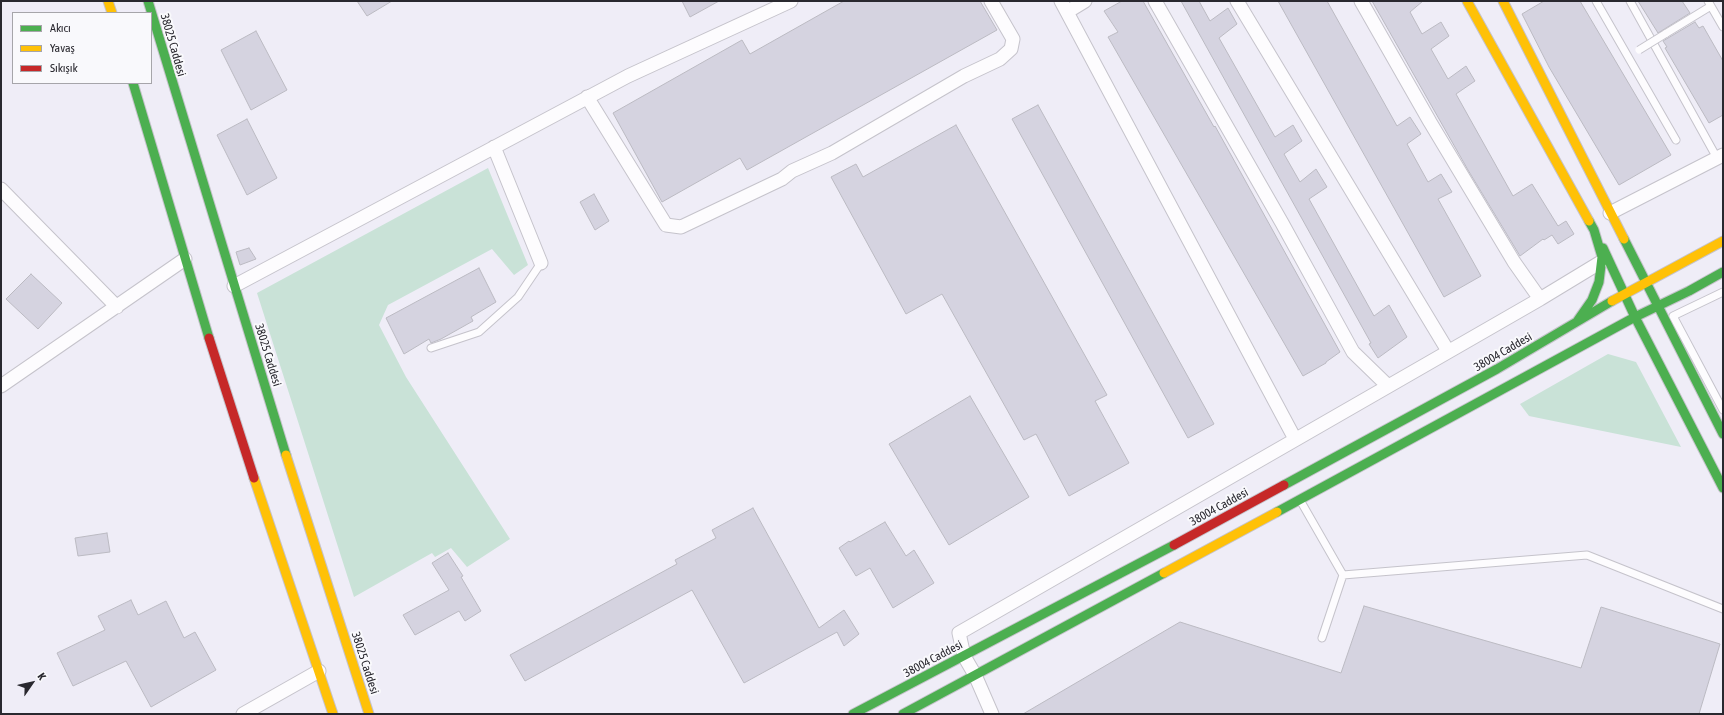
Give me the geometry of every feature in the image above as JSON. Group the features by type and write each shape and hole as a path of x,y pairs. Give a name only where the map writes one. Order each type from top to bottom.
{"street":[{"path":"108,1 112,12"},
{"name":"38025 Caddesi","path":"148,1 151,12"},
{"path":"234,286 628,76 791,1"},
{"path":"588,98 666,225 681,227 782,179 792,171 832,153 964,76 1000,59 1011,49 1012,39 991,1"},
{"path":"1085,1 1064,7 1295,439"},
{"path":"1155,1 1282,223 1353,352 1388,386"},
{"path":"1236,1 1448,351"},
{"path":"1361,1 1442,142 1514,262 1540,299"},
{"path":"1467,1 1594,230 1635,316 1723,488"},
{"path":"1503,1 1723,434"},
{"name":"38025 Caddesi","path":"152,14 277,426 369,714"},
{"path":"133,84 224,387 333,714"},
{"path":"494,147 541,263"},
{"path":"1610,212 1720,156"},
{"path":"1,189 117,307"},
{"path":"1575,324 1592,300 1599,282 1602,257 1594,230"},
{"name":"38004 Caddesi","path":"903,714 975,675 1296,490 1490,373 1625,294 1723,241"},
{"path":"1,386 185,259"},
{"path":"992,714 975,675 964,656 959,633 1540,299 1601,262"},
{"name":"38004 Caddesi","path":"853,714 1160,553 1296,490 1723,272"},
{"path":"243,714 319,671"}],"lane":[{"path":"1596,1 1676,140"},
{"path":"1630,1 1720,156"},
{"path":"1628,56 1665,34 1710,3 1723,27"},
{"path":"431,348 478,332 518,297 541,263"},
{"path":"1723,292 1673,316 1723,410"},
{"path":"1296,490 1343,575 1322,638"},
{"path":"1343,575 1587,555 1723,609"}],"green space":[{"path":"488,168 528,265 514,275 492,249 388,305 379,325 406,377 510,539 467,567 451,548 435,557 432,553 354,597 257,293"},
{"path":"1608,354 1636,362 1681,447 1529,416 1520,404"}],"building":[{"path":"357,1 392,1 367,16"},
{"path":"682,1 719,1 690,17"},
{"path":"844,1 980,1 997,30 747,170 740,158 662,202 613,113 742,40 750,54"},
{"path":"1122,1 1143,1 1214,127 1215,126 1340,352 1326,363 1303,376 1108,37 1118,32 1104,11"},
{"path":"1181,1 1199,1 1210,21 1228,8 1237,24 1219,38 1275,137 1293,125 1302,141 1284,154 1300,182 1316,169 1327,187 1309,199 1374,316 1389,305 1407,337 1378,358 1369,344 1371,343"},
{"path":"1278,1 1327,1 1397,126 1410,117 1421,134 1407,144 1428,182 1441,174 1452,192 1438,199 1481,276 1444,297"},
{"path":"1372,1 1423,1 1410,12 1422,34 1441,22 1449,36 1431,49 1448,79 1466,66 1475,81 1456,94 1513,196 1532,184 1558,226 1566,221 1574,234 1558,244 1552,235 1544,240 1543,239 1520,256 1468,170"},
{"path":"1544,1 1580,1 1671,155 1619,185 1549,67 1522,14"},
{"path":"1638,1 1682,1 1690,13 1658,33"},
{"path":"1695,22 1699,28 1703,26 1723,61 1723,115 1709,123 1665,48 1667,47 1663,41"},
{"path":"256,31 287,90 251,110 221,50"},
{"path":"1038,105 1214,424 1188,438 1012,119"},
{"path":"247,119 277,178 247,195 217,135"},
{"path":"956,125 1107,395 1095,401 1129,463 1069,496 1036,434 1024,440 942,294 906,314 831,177 856,164 863,177"},
{"path":"594,194 609,221 595,230 580,202"},
{"path":"249,248 256,259 240,265 236,252"},
{"path":"479,268 496,302 471,317 473,321 441,339 431,343 429,339 404,354 386,318"},
{"path":"31,274 62,303 38,329 6,299"},
{"path":"970,396 1029,497 949,545 889,444"},
{"path":"753,508 819,628 844,610 859,634 844,646 837,632 744,683 692,590 525,681 510,655 677,564 675,560 716,538 712,530"},
{"path":"885,522 906,556 914,550 934,583 893,608 870,568 856,576 839,548"},
{"path":"107,533 110,552 78,556 75,538"},
{"path":"448,553 463,576 461,577 481,611 465,621 459,611 415,635 403,615 449,590 432,563"},
{"path":"131,600 138,615 166,601 184,638 195,632 216,670 151,707 126,661 73,686 57,653 105,630 98,616"},
{"path":"1364,606 1581,668 1601,607 1720,644 1699,714 1023,714 1180,622 1341,673"}],"traffic: fast":[{"path":"148,1 151,12"},
{"path":"152,14 286,455"},
{"path":"133,84 209,338"},
{"path":"1578,320 1592,300 1599,282 1602,257 1594,230 1589,221"},
{"path":"1624,239 1723,434"},
{"path":"1603,248 1635,317 1723,488"},
{"path":"1277,512 1635,317 1689,291 1723,272"},
{"path":"1284,485 1497,369 1612,301"},
{"path":"853,714 1174,545"},
{"path":"903,714 1164,573"}],"traffic: slow":[{"path":"108,1 112,12"},
{"path":"1467,1 1589,221"},
{"path":"1503,1 1624,239"},
{"path":"1612,301 1723,241"},
{"path":"286,455 369,714"},
{"path":"254,478 333,714"},
{"path":"1164,573 1277,512"}],"traffic: jam":[{"path":"209,338 254,478"},
{"path":"1174,545 1284,485"}]}
